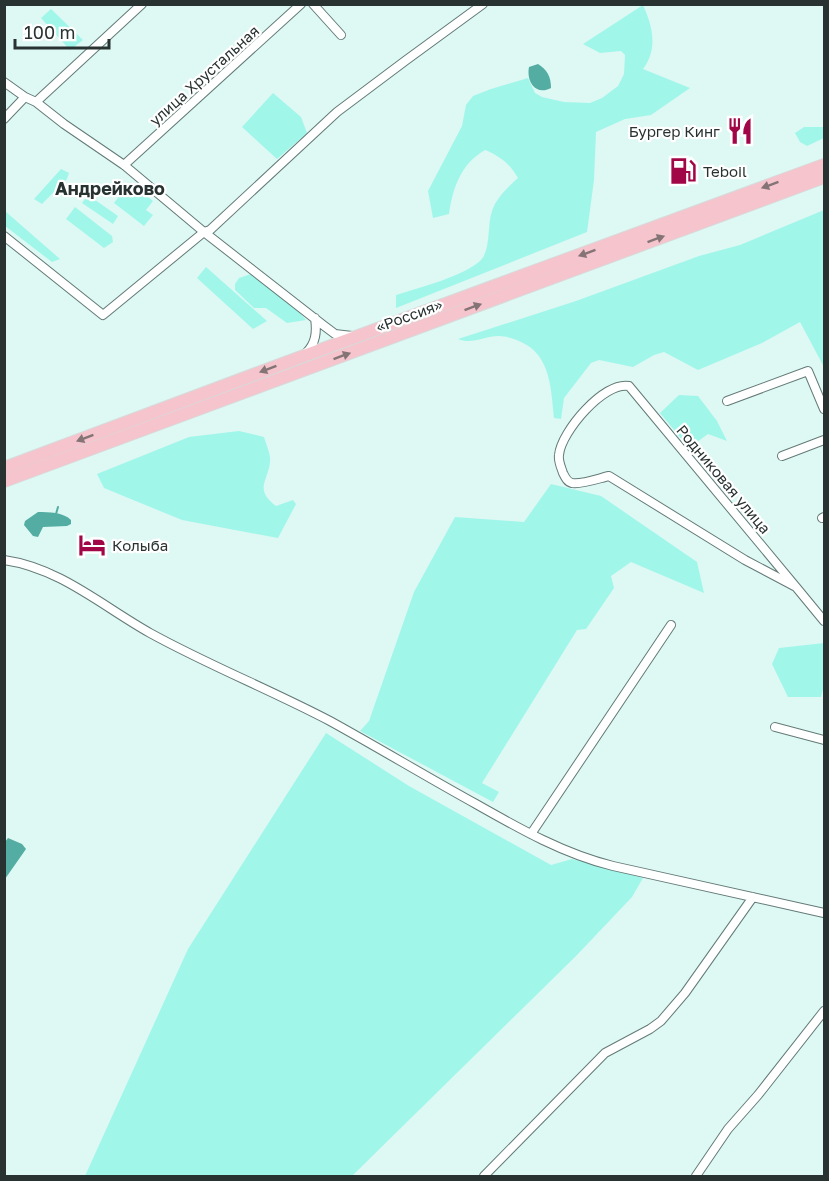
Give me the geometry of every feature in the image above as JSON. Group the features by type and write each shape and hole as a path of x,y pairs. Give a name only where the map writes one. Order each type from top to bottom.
{"highway":[{"name":"«Россия»","path":"4,468 825,165"},
{"name":"«Россия»","path":"4,481 825,177"}],"street":[{"path":"36,102 142,4"},
{"name":"улица Хрустальная","path":"124,165 301,4"},
{"path":"313,4 341,35"},
{"path":"4,236 103,315 204,232 210,230 337,112 483,4"},
{"path":"4,82 124,165 204,232 335,334 362,335"},
{"path":"4,119 25,98"},
{"path":"300,357 309,351 314,342 315,318"},
{"path":"727,401 808,371 825,409"},
{"name":"Родниковая улица","path":"796,587 745,560 609,476 573,483 568,481 558,456 564,440 595,401 613,388 624,385 631,389 825,621"},
{"path":"782,456 825,440"},
{"path":"4,560 22,563 57,576 149,632 329,721 519,829 553,845 590,860 753,897 824,909"},
{"path":"531,834 671,625"},
{"path":"775,728 825,740"},
{"path":"484,1176 605,1053 661,1021 685,993 753,897"},
{"path":"696,1176 728,1129 825,1011"}],"shaded area":[{"path":"643,5 651,30 652,46 651,54 643,69 690,88 651,115 625,119 596,132 594,180 587,232 396,308 396,295 453,276 481,260 488,243 494,206 518,178 504,161 485,150 464,169 453,195 449,214 433,218 428,191 462,126 466,105 473,96 528,78 535,93 542,97 564,102 590,103 602,98 618,86 624,74 625,55 621,51 600,53 583,44"},
{"path":"51,9 83,40 70,50 41,18"},
{"path":"538,64 548,74 551,88 541,90 533,86 529,78 529,67"},
{"path":"273,93 301,117 307,133 277,159 242,127"},
{"path":"804,127 824,127 824,138 807,146 800,142 795,133"},
{"path":"61,169 69,173 67,179 42,204 34,199"},
{"path":"130,182 153,201 146,210 153,215 144,226 114,203"},
{"path":"88,195 118,216 113,224 82,203"},
{"path":"75,207 112,236 113,242 104,248 66,219"},
{"path":"824,210 824,367 800,322 762,343 698,370 664,352 633,367 599,360 591,363 564,398 561,419 554,418 548,374 544,364 531,348 502,336 473,341 458,339 576,301 699,256 740,245"},
{"path":"4,211 60,259 52,262 5,226"},
{"path":"206,267 267,321 253,329 197,278"},
{"path":"251,274 306,320 287,323 266,308 254,308 235,290 235,284 239,278"},
{"path":"679,395 698,396 717,421 727,441 708,434 689,448 660,413"},
{"path":"239,431 264,437 270,459 264,484 265,494 269,500 276,506 293,500 296,504 278,538 182,520 104,488 97,474 189,437"},
{"path":"551,484 601,496 697,562 704,593 631,562 611,576 614,588 586,629 577,630 482,783 499,792 493,802 360,731 369,721 414,592 455,517 524,522"},
{"path":"38,512 64,515 71,520 71,524 43,527 38,537 33,536 24,525 25,521"},
{"path":"824,643 824,685 821,697 788,697 772,664 779,648"},
{"path":"326,733 409,786 551,865 572,859 643,878 632,897 576,956 352,1176 85,1176 188,949"},
{"path":"8,838 22,844 26,849 5,879 5,842"}],"waterway":[{"path":"56,514 58,507"}],"place":[{"name":"Бургер Кинг","path":"740,131"},
{"name":"Teboil","path":"683,171"},
{"name":"Колыба","path":"92,545"}],"district":[{"name":"Андрейково","path":"110,188"}]}
